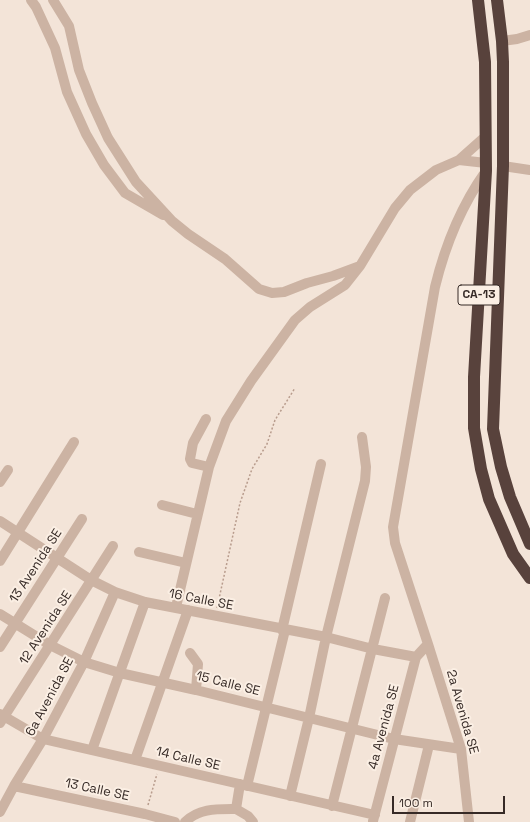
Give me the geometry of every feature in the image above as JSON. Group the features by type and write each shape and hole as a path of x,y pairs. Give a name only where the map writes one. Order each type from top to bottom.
{"highway":[{"name":"CA-13","path":"478,0 485,62 486,167 474,378 474,428 481,469 489,499 513,554 530,578"},
{"name":"CA-13","path":"497,0 502,41 503,166 494,429 501,467 510,497 530,544"}],"street":[{"path":"31,0 36,7 55,48 67,92 86,134 104,165 125,193 172,221"},
{"path":"53,0 69,26 79,70 108,138 136,182 172,221 188,234 225,259 259,289 272,294 284,292 360,266"},
{"path":"502,41 530,35"},
{"path":"176,608 209,467 226,421 251,381 295,320 310,307 345,285 360,266 395,208 410,190 436,170 459,160 486,136"},
{"path":"459,160 486,167"},
{"path":"503,166 530,170"},
{"name":"2a Avenida SE","path":"469,817 461,750 395,542 393,527 440,268 450,238 486,167"},
{"path":"206,419 193,443 190,459 192,463 209,467"},
{"path":"290,796 309,718 326,637 365,481 366,468 362,437"},
{"path":"0,561 74,442"},
{"path":"236,809 266,707 321,464"},
{"path":"0,482 8,470"},
{"path":"162,504 197,514"},
{"name":"13 Avenida SE","path":"0,647 82,519"},
{"name":"16 Calle SE","path":"0,521 92,580 115,592 145,602 283,630 326,637 373,649 416,657"},
{"name":"12 Avenida SE","path":"1,718 50,645 113,546"},
{"path":"140,552 186,563"},
{"name":"6a Avenida SE","path":"0,812 43,739 84,662 115,592"},
{"path":"332,806 385,598"},
{"path":"92,750 145,602"},
{"path":"134,760 188,610"},
{"name":"15 Calle SE","path":"0,614 50,645 84,662 120,673 196,690 394,739 461,750"},
{"name":"4a Avenida SE","path":"374,819 416,657 428,644"},
{"path":"190,653 198,664 196,690"},
{"name":"14 Calle SE","path":"1,718 43,739 332,806 374,819"},
{"path":"410,822 429,745"},
{"name":"13 Calle SE","path":"14,786 145,814 175,822"},
{"path":"185,822 198,812 211,809 236,809 248,816 253,822"}],"path":[{"path":"216,616 240,503 252,469 267,444 275,420 295,388"},
{"path":"145,814 160,766"}]}
